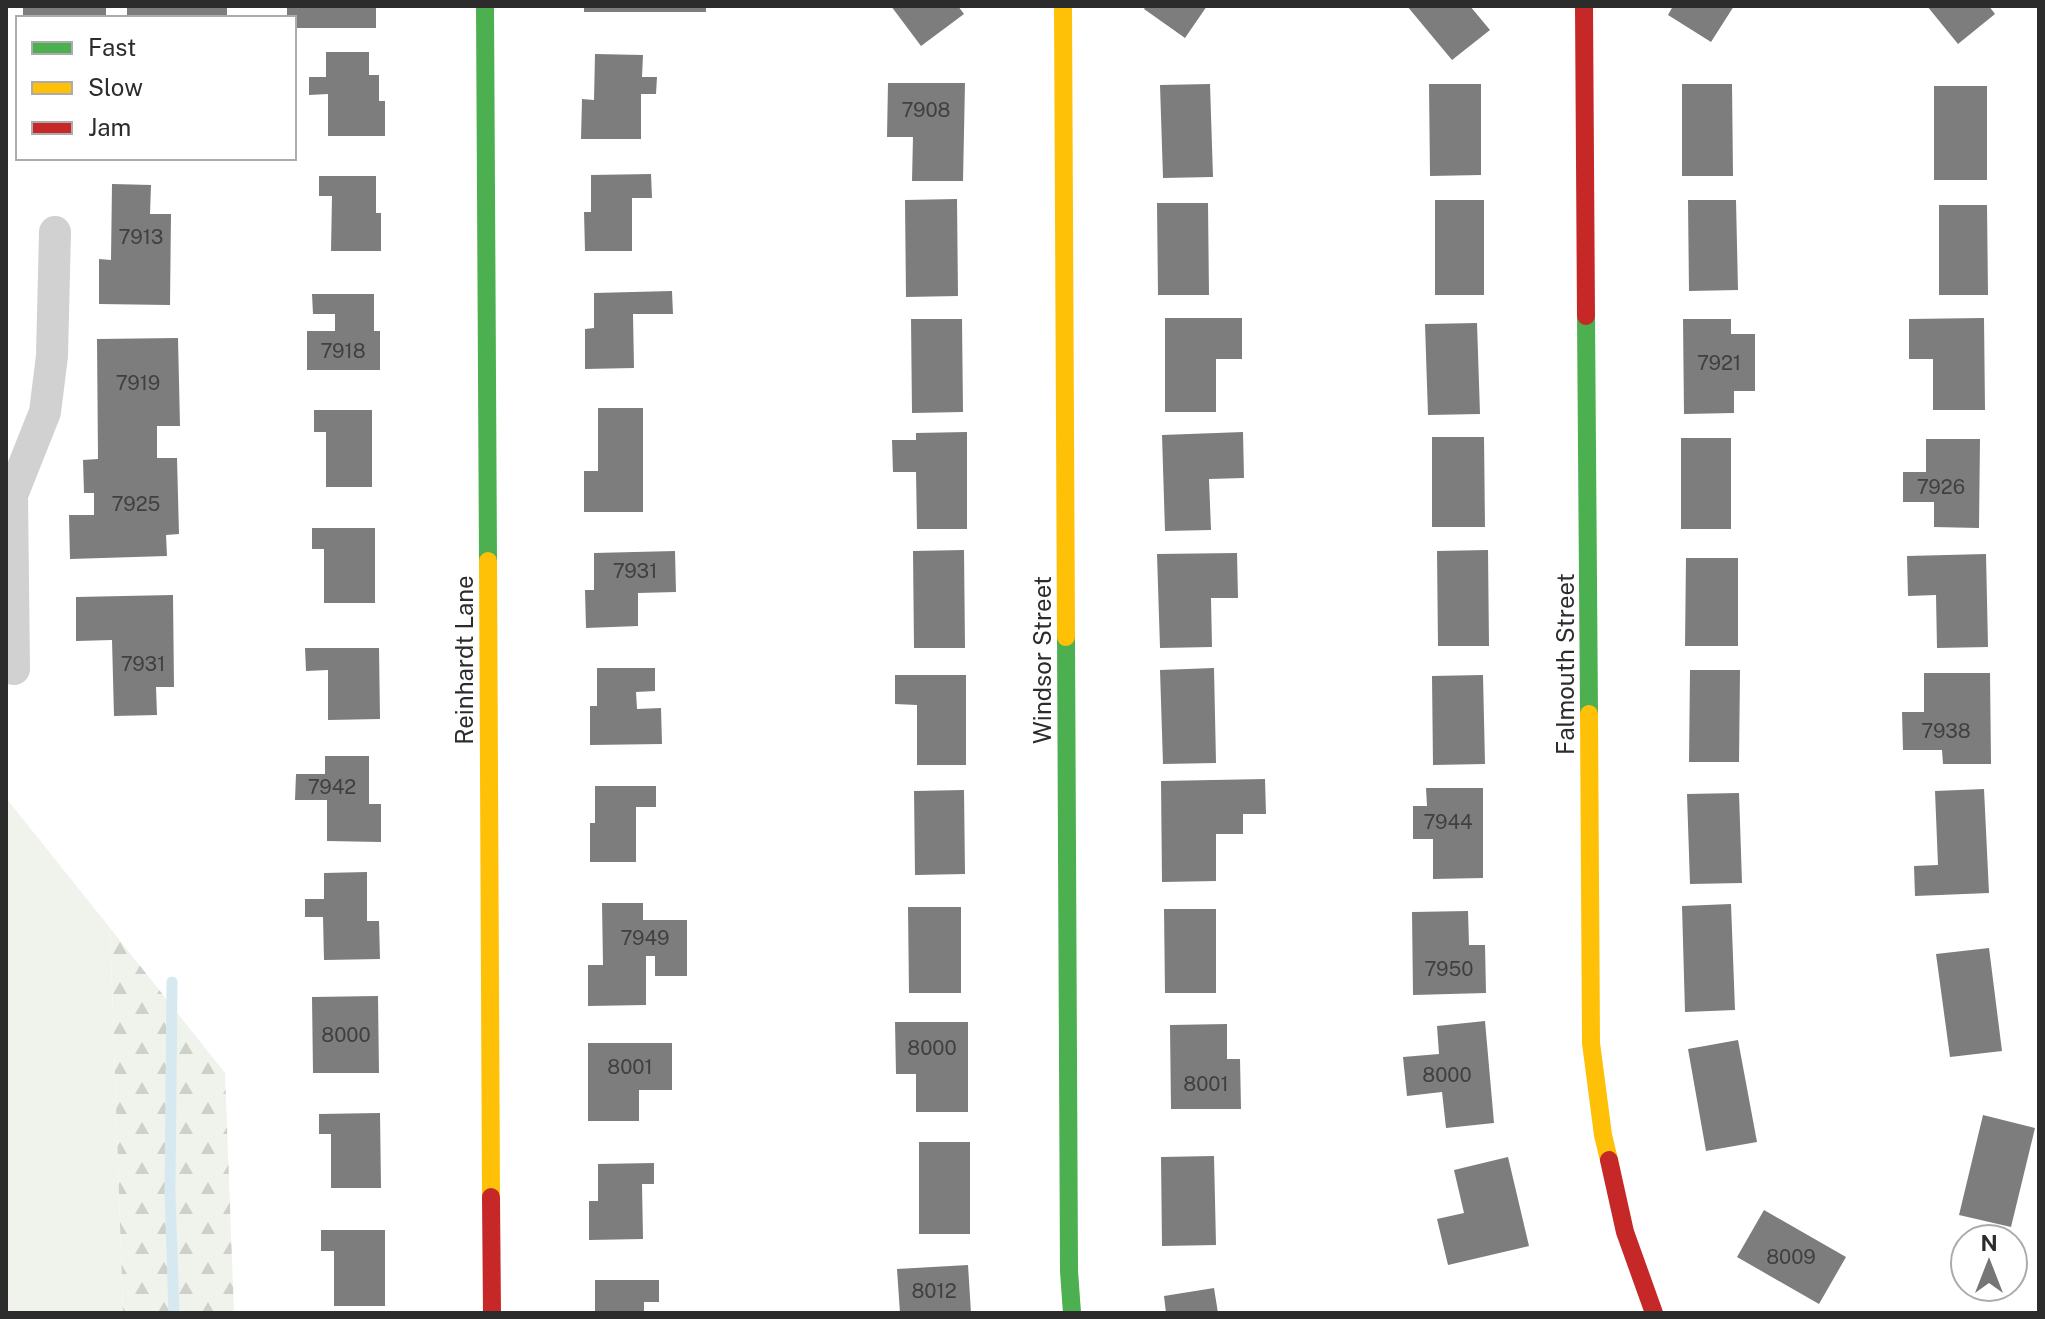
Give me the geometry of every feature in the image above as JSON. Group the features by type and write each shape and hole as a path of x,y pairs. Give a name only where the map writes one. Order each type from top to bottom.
{"street":[{"name":"Reinhardt Lane","path":"485,6 492,1313"},
{"name":"Windsor Street","path":"1063,6 1068,1256 1072,1313"},
{"name":"Falmouth Street","path":"1584,6 1591,1043 1612,1177 1625,1232 1654,1313"},
{"path":"14,669 9,586 9,495 45,412 52,356 55,232"}],"green space":[{"path":"6,798 110,928 123,1313 6,1313"},
{"path":"110,928 225,1073 234,1313 123,1313"}],"building":[{"path":"23,6 106,6 106,16 23,16"},
{"path":"127,6 227,6 227,16 127,16"},
{"path":"287,6 376,6 376,28 296,28 296,16 287,16"},
{"path":"584,6 706,6 706,12 584,12"},
{"path":"891,6 958,6 964,14 921,46"},
{"path":"1146,6 1207,6 1185,38 1144,9"},
{"path":"1407,6 1470,6 1490,30 1452,60"},
{"path":"1673,6 1734,6 1711,42 1668,15"},
{"path":"1927,6 1989,6 1995,14 1958,44"},
{"path":"326,52 369,52 369,75 379,75 379,101 385,101 385,136 328,136 328,94 309,95 309,77 326,77"},
{"path":"595,54 643,55 642,77 657,77 656,94 641,94 641,139 581,139 582,99 594,100"},
{"path":"888,83 965,83 963,181 912,181 913,137 887,137"},
{"path":"1210,84 1213,177 1163,178 1160,85"},
{"path":"1429,84 1481,84 1481,175 1430,176"},
{"path":"1682,84 1732,84 1733,176 1682,176"},
{"path":"1934,86 1987,86 1987,180 1934,180"},
{"path":"651,174 652,198 632,198 632,251 585,251 584,212 591,212 591,175"},
{"path":"319,176 376,176 376,213 381,213 381,251 331,251 332,196 319,196"},
{"path":"112,184 151,185 150,214 171,214 170,305 99,304 99,259 111,260"},
{"path":"957,199 958,296 906,297 905,200"},
{"path":"1435,200 1484,200 1484,295 1435,295"},
{"path":"1688,200 1736,200 1738,290 1689,291"},
{"path":"1157,203 1208,203 1209,295 1158,295"},
{"path":"1939,205 1987,205 1988,295 1939,295"},
{"path":"672,291 673,314 633,314 634,368 585,369 585,329 594,328 594,293"},
{"path":"312,294 374,294 374,331 380,331 380,370 307,370 307,331 335,331 335,314 313,314"},
{"path":"1165,318 1242,318 1242,359 1216,359 1216,412 1165,412"},
{"path":"1984,318 1985,410 1933,410 1933,359 1909,359 1909,319"},
{"path":"911,319 962,319 963,412 912,413"},
{"path":"1683,319 1731,319 1731,334 1755,334 1755,391 1734,391 1734,413 1684,414"},
{"path":"1477,323 1480,414 1428,415 1425,324"},
{"path":"178,338 180,426 157,426 157,458 177,458 179,534 166,535 167,556 70,559 69,515 94,515 94,493 84,493 83,460 98,459 97,339"},
{"path":"598,408 643,408 643,512 584,512 584,471 598,471"},
{"path":"314,410 372,410 372,487 326,487 326,432 314,432"},
{"path":"967,432 967,529 917,529 916,472 893,472 892,440 916,440 916,433"},
{"path":"1243,432 1244,478 1209,479 1211,530 1165,531 1162,435"},
{"path":"1432,437 1484,437 1485,527 1432,527"},
{"path":"1681,438 1731,438 1731,529 1681,529"},
{"path":"1926,439 1980,439 1979,528 1934,527 1934,502 1903,502 1903,472 1926,472"},
{"path":"312,528 375,528 375,603 324,603 324,549 312,549"},
{"path":"964,550 965,648 914,648 913,551"},
{"path":"1488,550 1489,646 1438,646 1437,551"},
{"path":"675,551 676,592 638,593 638,626 586,628 585,590 594,590 594,553"},
{"path":"1237,553 1238,598 1211,598 1212,647 1160,648 1157,554"},
{"path":"1986,554 1988,647 1937,648 1936,595 1908,596 1907,556"},
{"path":"1686,558 1738,558 1738,646 1685,646"},
{"path":"173,595 174,687 156,687 157,715 114,716 112,640 76,641 76,597"},
{"path":"305,648 379,648 380,719 328,720 328,670 306,671"},
{"path":"597,668 655,668 655,691 636,692 637,709 661,708 662,744 590,745 590,706 597,706"},
{"path":"1214,668 1216,763 1163,764 1160,670"},
{"path":"1690,670 1740,670 1739,762 1689,762"},
{"path":"1924,673 1990,673 1991,764 1943,764 1942,750 1903,750 1902,712 1924,712"},
{"path":"895,675 966,675 966,765 917,765 917,705 895,704"},
{"path":"1483,675 1485,764 1433,765 1432,676"},
{"path":"325,756 369,756 369,804 381,804 381,842 327,841 327,800 295,800 296,774 325,774"},
{"path":"1265,779 1266,814 1243,814 1243,834 1216,834 1216,881 1162,882 1161,781"},
{"path":"595,786 656,786 656,807 636,807 636,862 590,862 590,823 595,823"},
{"path":"1426,788 1483,788 1483,878 1433,879 1433,839 1413,839 1413,806 1427,806"},
{"path":"1984,789 1989,893 1915,896 1914,866 1938,865 1935,791"},
{"path":"964,790 965,874 915,875 914,791"},
{"path":"1739,793 1742,883 1690,884 1687,794"},
{"path":"367,872 367,921 379,921 380,959 324,960 323,917 305,917 305,899 324,899 324,873"},
{"path":"602,903 643,903 643,920 687,920 687,976 655,976 655,956 646,956 646,1005 588,1006 588,965 603,965"},
{"path":"1731,904 1735,1010 1685,1012 1682,906"},
{"path":"908,907 961,907 961,993 909,993"},
{"path":"1164,909 1216,909 1216,993 1165,993"},
{"path":"1468,911 1469,945 1485,945 1486,993 1413,995 1412,912"},
{"path":"1989,948 2002,1051 1950,1057 1936,954"},
{"path":"378,996 379,1073 313,1073 312,997"},
{"path":"1485,1021 1494,1123 1446,1128 1442,1092 1407,1096 1403,1057 1439,1054 1437,1026"},
{"path":"895,1022 968,1022 968,1112 916,1112 916,1074 896,1074"},
{"path":"1227,1024 1227,1059 1240,1059 1241,1109 1171,1109 1170,1025"},
{"path":"1738,1040 1757,1142 1706,1151 1688,1049"},
{"path":"588,1043 672,1043 672,1090 639,1090 639,1121 588,1121"},
{"path":"380,1113 381,1188 331,1188 331,1134 319,1134 319,1114"},
{"path":"1983,1115 2035,1128 2012,1223 1994,1223 1959,1215"},
{"path":"919,1142 970,1142 970,1234 919,1234"},
{"path":"1214,1156 1216,1245 1162,1246 1161,1157"},
{"path":"1508,1157 1529,1246 1448,1265 1437,1219 1464,1213 1454,1170"},
{"path":"654,1163 654,1184 642,1184 643,1239 589,1240 589,1201 598,1201 598,1164"},
{"path":"1764,1210 1846,1257 1819,1304 1737,1257"},
{"path":"321,1230 385,1230 385,1306 334,1306 334,1251 321,1251"},
{"path":"968,1265 971,1313 900,1313 897,1269"},
{"path":"595,1280 659,1280 659,1302 644,1302 644,1313 595,1313"},
{"path":"1214,1288 1218,1313 1166,1313 1164,1296"}],"waterway":[{"path":"172,982 170,1193 174,1313"}],"traffic: fast":[{"path":"485,6 488,561"},
{"path":"1586,316 1589,714"},
{"path":"1066,637 1069,1271 1072,1313"}],"traffic: slow":[{"path":"1063,6 1066,637"},
{"path":"488,561 491,1197"},
{"path":"1589,714 1591,1043 1609,1160"}],"traffic: jam":[{"path":"1584,6 1586,316"},
{"path":"1609,1160 1625,1232 1654,1313"},
{"path":"491,1197 492,1313"}]}
